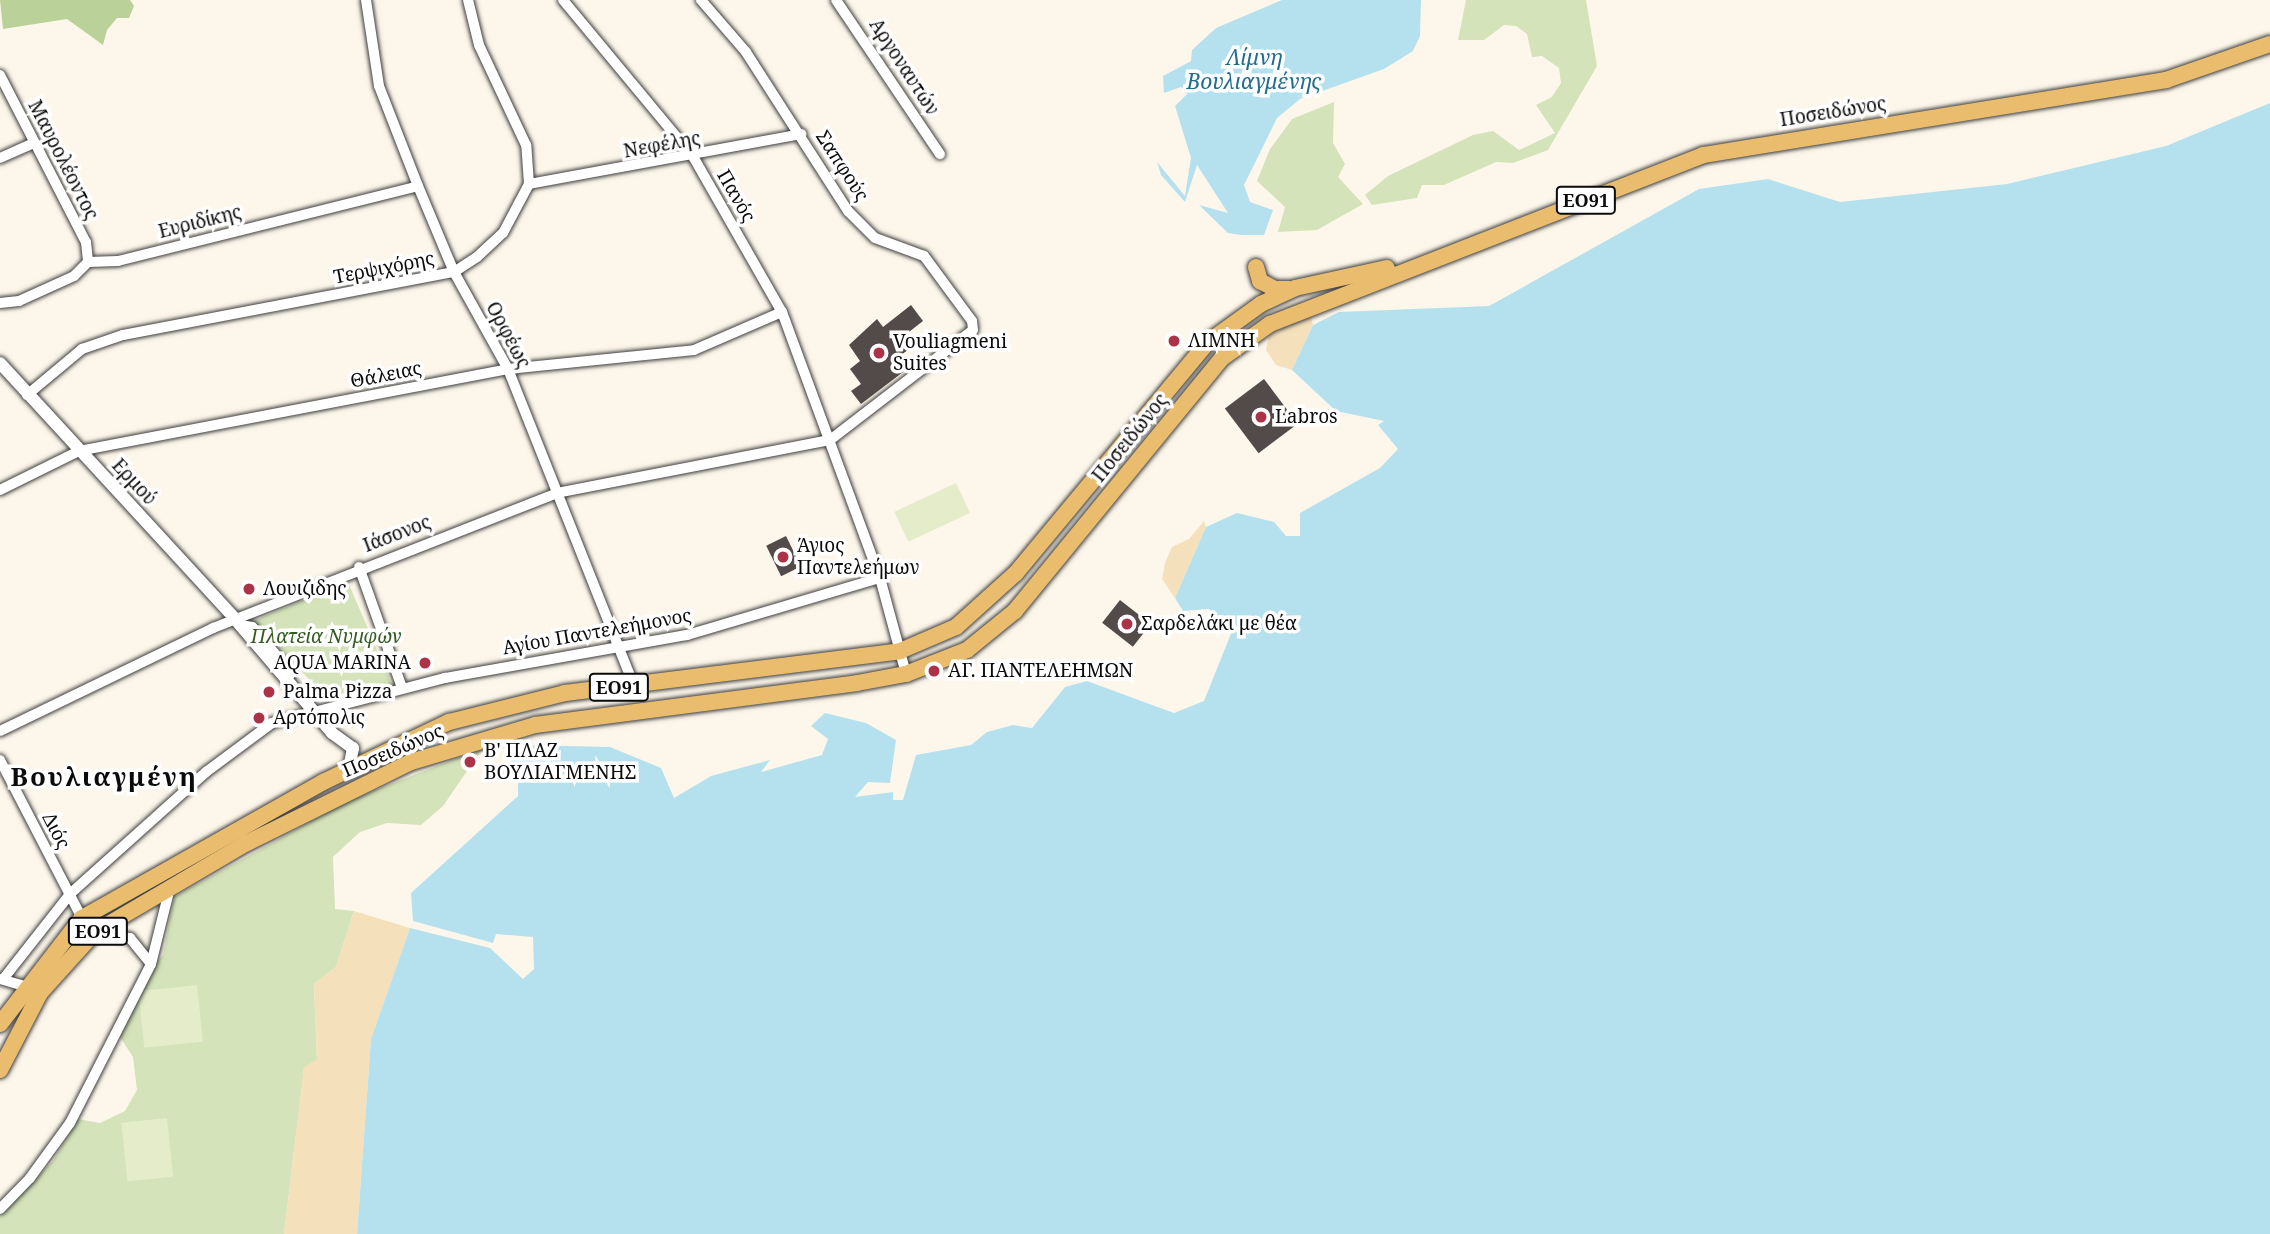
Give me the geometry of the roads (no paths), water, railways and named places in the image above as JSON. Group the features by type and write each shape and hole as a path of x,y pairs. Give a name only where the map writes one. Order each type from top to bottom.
{"main road":[{"name":"Ποσειδώνος","path":"0,1070 40,993 95,932 358,787 411,762 535,725 906,674 967,650 1015,611 1213,368 1250,337 1414,265 1722,150 2166,80 2270,44"},
{"name":"Ποσειδώνος","path":"0,1024 24,986 82,918 349,769 461,719 553,696 900,651 956,627 997,594 1196,355 1241,317 1295,288 1414,265"},
{"path":"1256,267 1260,281 1269,287 1295,288"},
{"path":"1241,317 1250,337"}],"street":[{"name":"Ορφέως","path":"366,0 379,86 418,186 454,272 508,369 634,685"},
{"name":"Τερψιχόρης","path":"27,396 82,349 123,335 454,272 503,233 528,184 526,145 479,45 468,0"},
{"name":"Πανός","path":"563,0 694,158 782,312 830,440"},
{"name":"Σαπφούς","path":"701,0 746,52 848,211 875,238 924,256 975,326 830,440"},
{"name":"Αργοναυτών","path":"836,0 940,155"},
{"name":"Μαυρολέοντος","path":"0,75 86,242 88,262"},
{"name":"Νεφέλης","path":"528,184 694,158 801,134"},
{"path":"0,158 33,143"},
{"name":"Ευριδίκης","path":"88,262 118,261 418,186"},
{"path":"0,303 19,302 74,276 88,262"},
{"name":"Θάλειας","path":"0,490 79,452 508,369 694,351 782,312"},
{"name":"Ερμού","path":"0,363 27,396 238,622 340,738 349,769 358,787"},
{"path":"830,440 880,578 906,674"},
{"name":"Ιάσονος","path":"0,731 359,567 557,493 830,440"},
{"path":"359,567 402,688"},
{"name":"Αγίου Παντελεήμονος","path":"2,979 69,894 240,744 295,714 319,715 402,688 687,635 880,578"},
{"name":"Διός","path":"0,760 82,918"},
{"path":"0,1209 30,1178 70,1123 151,964 169,891"},
{"path":"95,932 130,938 151,964"},
{"path":"2,979 24,986"}],"water":[{"name":"Λίμνη Βουλιαγμένης","path":"1282,0 1421,0 1420,36 1413,51 1384,69 1300,99 1277,118 1244,185 1250,202 1273,210 1264,235 1228,233 1199,205 1228,213 1197,165 1185,202 1161,175 1157,162 1185,196 1191,158 1175,106 1187,94 1181,87 1164,93 1163,76 1191,61 1192,50 1216,28"},
{"path":"2270,103 2270,1234 357,1234 371,1039 410,928 490,948 523,979 534,969 533,937 496,934 493,943 413,921 411,893 518,796 518,781 502,774 522,745 610,747 661,768 674,798 711,776 770,760 761,772 822,755 828,739 811,726 825,713 866,723 896,740 890,783 868,782 855,797 893,792 893,800 903,800 916,755 971,745 987,732 1013,725 1032,728 1065,687 1087,681 1174,713 1204,701 1232,631 1209,609 1183,611 1175,598 1206,527 1237,513 1274,522 1286,536 1300,536 1300,513 1380,468 1398,449 1378,425 1384,421 1336,411 1292,370 1313,325 1339,312 1489,306 1699,189 1768,179 1840,202 2007,184 2166,146"}],"place":[{"name":"ΛΙΜΝΗ","path":"1174,341"},
{"name":"Vouliagmeni Suites","path":"879,353"},
{"name":"Labros","path":"1261,417"},
{"name":"Άγιος Παντελεήμων","path":"783,557"},
{"name":"Λουιζιδης","path":"249,589"},
{"name":"Σαρδελάκι με θέα","path":"1127,624"},
{"name":"AQUA MARINA","path":"425,663"},
{"name":"ΑΓ. ΠΑΝΤΕΛΕΗΜΩΝ","path":"934,671"},
{"name":"Palma Pizza","path":"269,692"},
{"name":"Αρτόπολις","path":"259,718"},
{"name":"Β' ΠΛΑΖ ΒΟΥΛΙΑΓΜΕΝΗΣ","path":"470,762"}],"district":[{"name":"Βουλιαγμένη","path":"104,777"}],"park label":[{"name":"Πλατεία Νυμφών","path":"326,637"}]}
